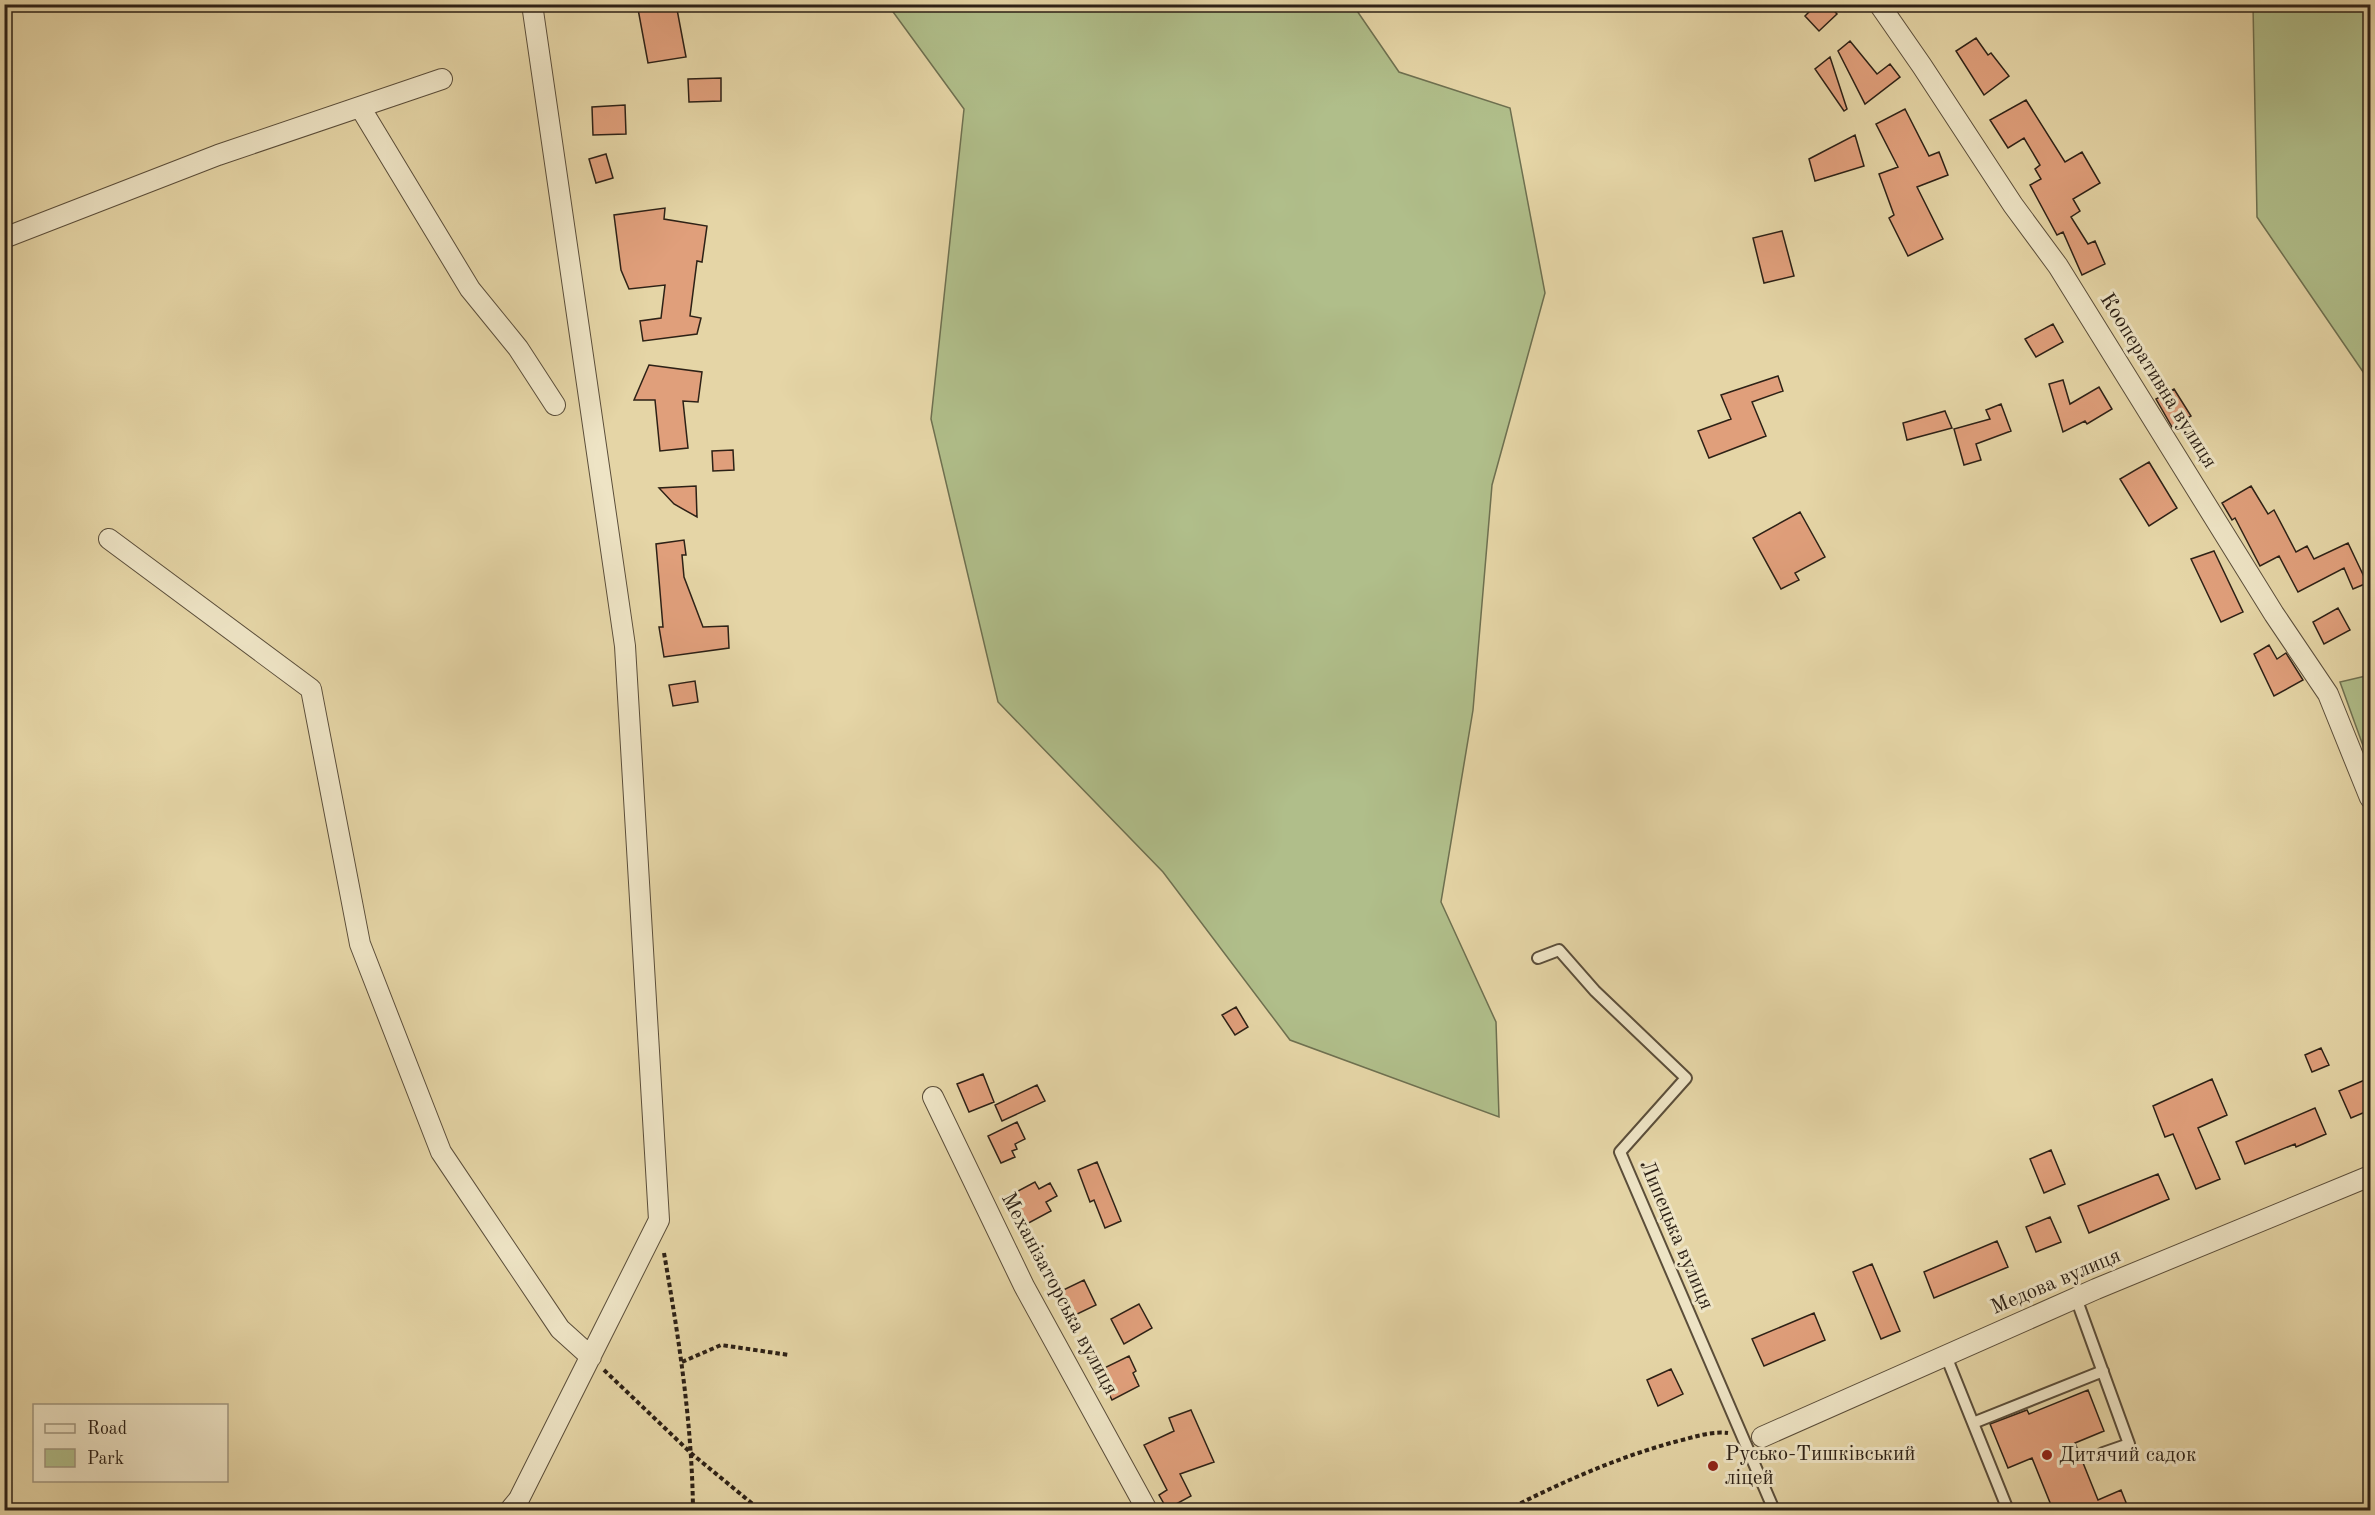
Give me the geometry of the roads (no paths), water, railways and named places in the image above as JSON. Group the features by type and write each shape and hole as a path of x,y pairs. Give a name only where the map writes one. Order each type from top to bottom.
{"street":[{"path":"510,1510 519,1499 659,1220 625,646 532,4"},
{"name":"Кооперативна вулиця","path":"1879,4 2013,206 2058,266 2274,614 2328,694 2370,798"},
{"path":"4,238 218,155 442,80"},
{"path":"360,107 470,289 518,348 555,405"},
{"path":"109,539 311,689 360,944 441,1152 560,1329 591,1357"},
{"name":"Механізаторська вулиця","path":"933,1097 1024,1286 1147,1510"},
{"name":"Медова вулиця","path":"1762,1437 2076,1298 2370,1176"}],"lane":[{"name":"Липецька вулиця","path":"1538,958 1559,950 1595,991 1686,1078 1620,1152 1774,1510"},
{"path":"2076,1298 2129,1444 2103,1453"},
{"path":"1946,1356 2008,1510"},
{"path":"1973,1423 2103,1371"}],"place":[{"name":"Дитячий садок","path":"2047,1455"},
{"name":"Русько-Тишківський ліцей","path":"1713,1466"}]}
